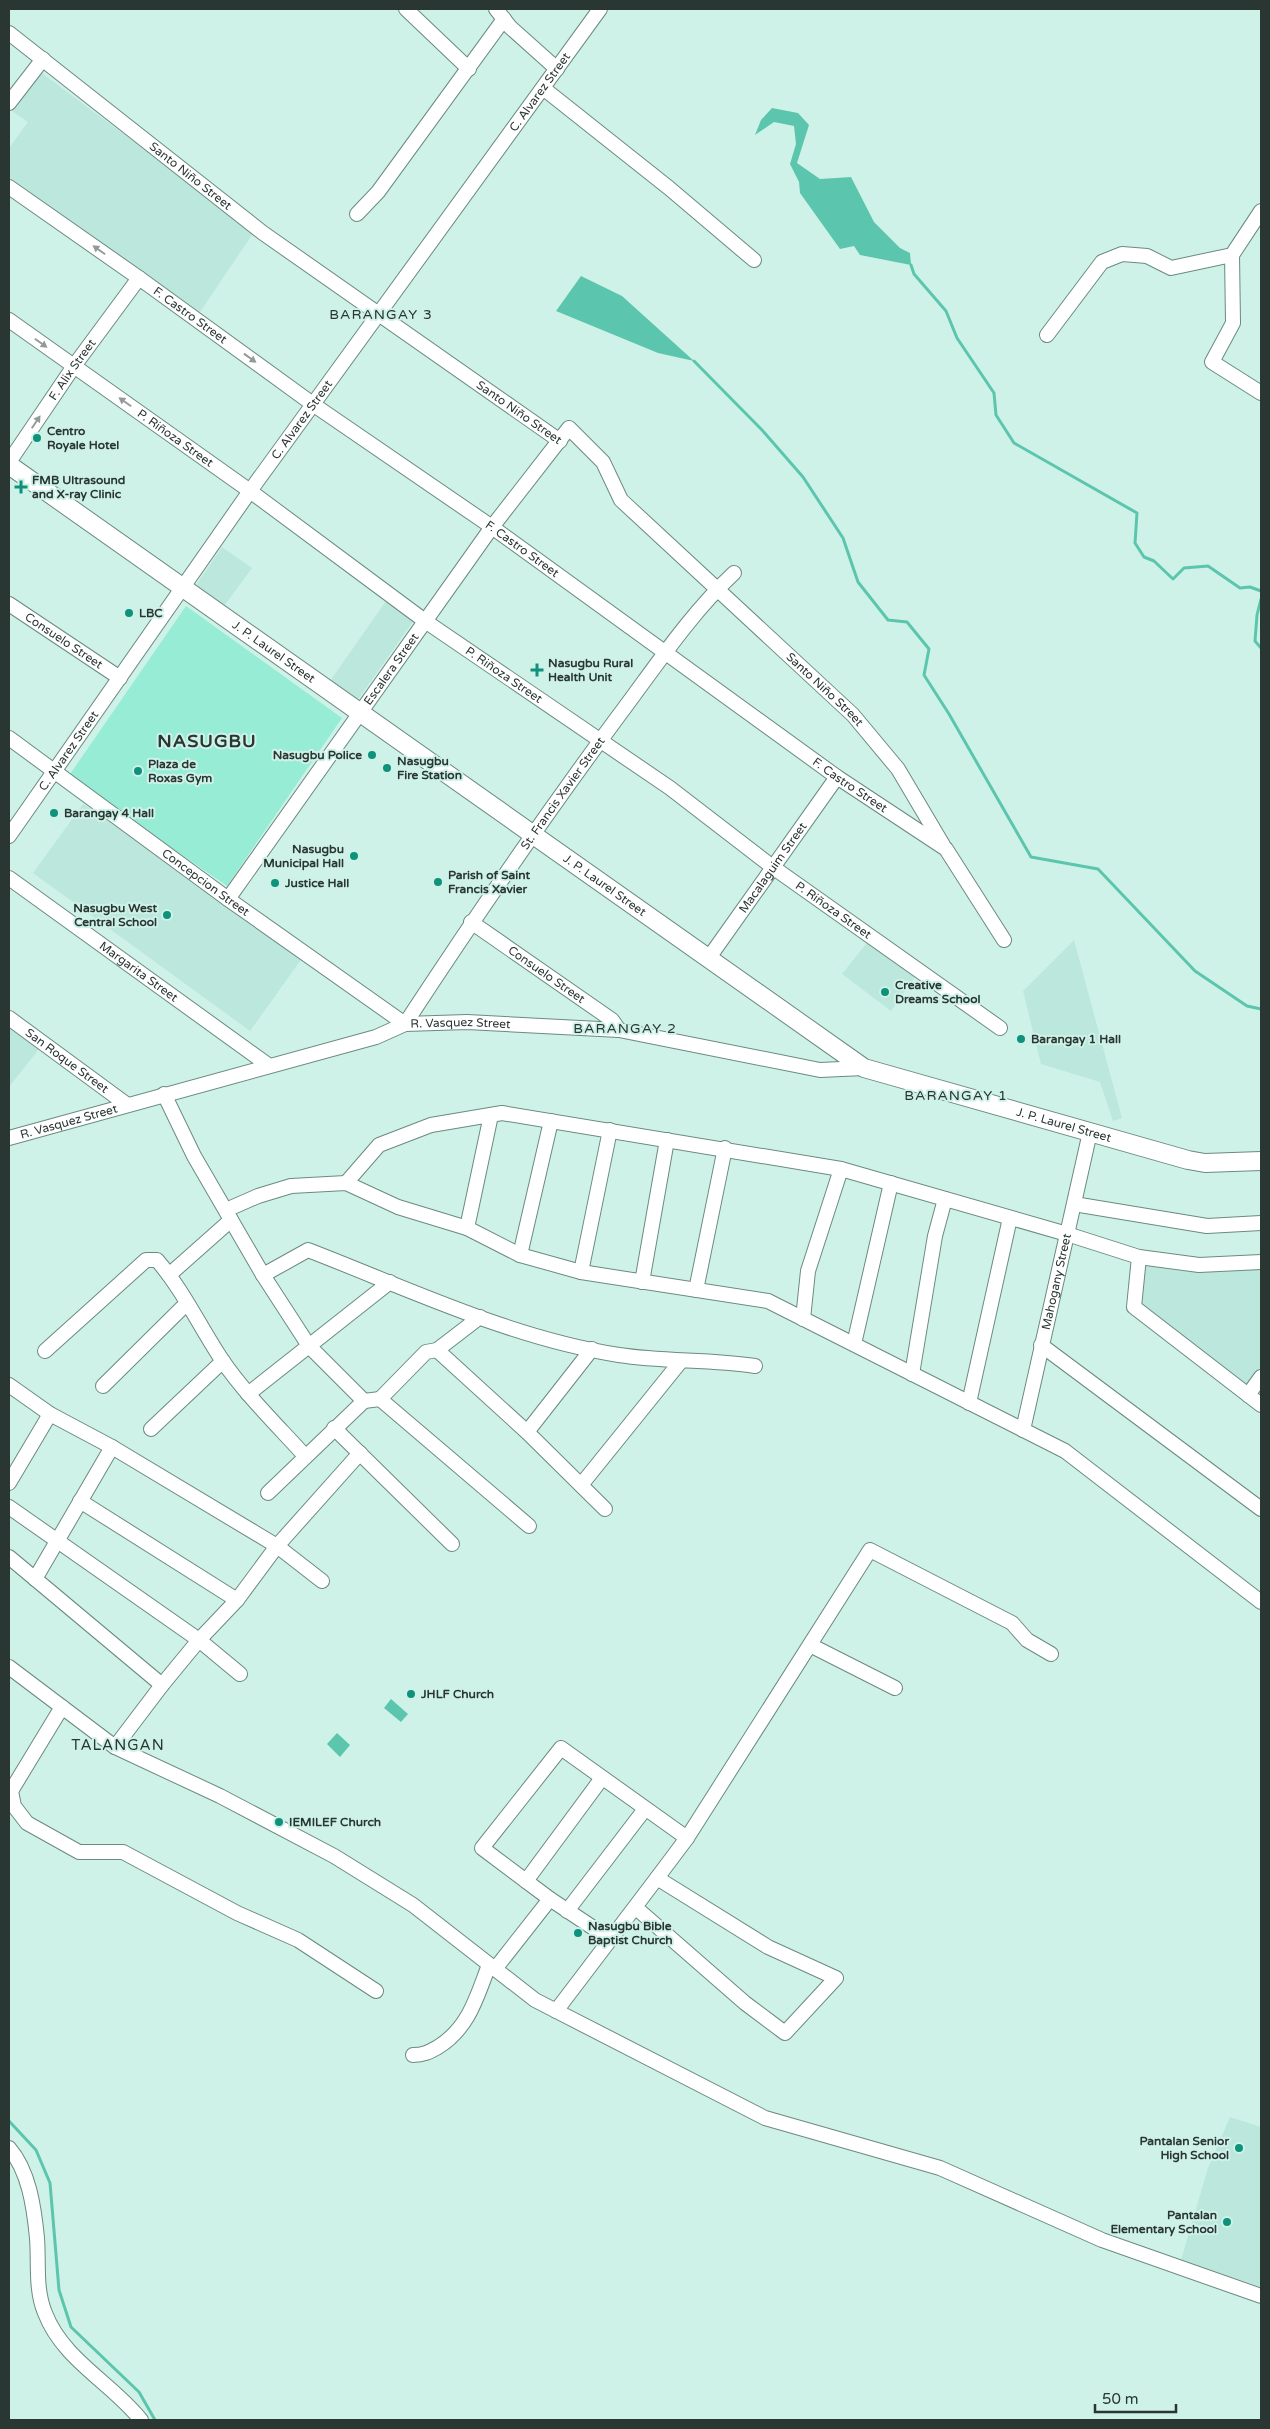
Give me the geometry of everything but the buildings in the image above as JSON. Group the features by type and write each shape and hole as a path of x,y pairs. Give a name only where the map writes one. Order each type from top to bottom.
{"main road":[{"name":"J. P. Laurel Street","path":"9,464 864,1068 1188,1160 1205,1163 1261,1161"}],"street":[{"path":"406,9 469,69"},
{"name":"C. Alvarez Street","path":"9,836 250,491 600,9"},
{"path":"357,214 378,192 469,69 500,14 529,46 557,69"},
{"name":"Santo Niño Street","path":"9,33 263,233 377,314 560,441 569,428 603,462 621,500 852,715 879,744 898,769 946,849"},
{"path":"9,103 43,59"},
{"path":"543,88 670,188 754,260"},
{"name":"F. Castro Street","path":"9,187 140,278 314,405 492,527 838,777 946,849 1004,940"},
{"path":"1261,212 1232,255 1233,323 1212,362 1261,394"},
{"path":"1047,335 1102,262 1122,254 1147,256 1170,268 1232,255"},
{"name":"F. Alix Street","path":"9,464 74,366 140,278"},
{"name":"P. Riñoza Street","path":"9,320 250,491 424,621 670,788 774,868 1000,1028"},
{"name":"Escalera Street","path":"228,899 492,527 560,441"},
{"name":"St. Francis Xavier Street","path":"405,1024 471,922 600,742 716,590 734,574"},
{"name":"Consuelo Street","path":"9,604 120,678"},
{"name":"Concepcion Street","path":"9,738 228,899 405,1024"},
{"name":"Macalaguim Street","path":"708,959 838,777"},
{"name":"Margarita Street","path":"9,878 268,1065"},
{"name":"Consuelo Street","path":"471,922 612,1020 619,1030"},
{"name":"San Roque Street","path":"9,1018 126,1104"},
{"name":"R. Vasquez Street","path":"9,1138 126,1104 376,1037 405,1024 467,1022 619,1030 820,1070 864,1068"},
{"path":"164,1094 194,1156 263,1275 309,1346 364,1402"},
{"path":"346,1183 379,1145 431,1125 502,1113 725,1148 841,1169 1067,1234 1139,1258 1199,1265 1261,1262"},
{"path":"467,1228 491,1115"},
{"path":"520,1255 551,1121"},
{"path":"581,1272 610,1130"},
{"name":"Mahogany Street","path":"1023,1430 1090,1132"},
{"path":"642,1282 667,1140"},
{"path":"696,1290 725,1148"},
{"path":"803,1319 808,1271 841,1169"},
{"path":"169,1275 228,1215 258,1196 291,1186 346,1183 398,1207 467,1228 520,1255 581,1272 768,1301 1065,1451 1261,1602"},
{"path":"854,1344 891,1183"},
{"path":"912,1374 935,1236 945,1199"},
{"path":"1080,1205 1207,1226 1261,1223"},
{"path":"969,1403 1010,1218"},
{"path":"263,1275 308,1250 515,1330 619,1354 681,1361 724,1361 754,1366"},
{"path":"1139,1258 1134,1307 1261,1405"},
{"path":"45,1351 146,1260 157,1260 169,1275 223,1361 248,1394 305,1456"},
{"path":"248,1394 390,1282"},
{"path":"103,1386 187,1303"},
{"path":"268,1493 334,1428 364,1402 380,1399 426,1352 437,1350 480,1317"},
{"path":"1041,1346 1261,1509"},
{"path":"527,1432 592,1348"},
{"path":"437,1350 527,1432 605,1509"},
{"path":"151,1428 223,1361"},
{"path":"581,1485 681,1361"},
{"path":"1248,1395 1261,1377"},
{"path":"9,1385 50,1414 112,1447 277,1546 322,1581"},
{"path":"380,1399 529,1526"},
{"path":"9,1483 50,1414"},
{"path":"334,1428 452,1544"},
{"path":"35,1579 112,1447"},
{"path":"115,1747 199,1640 237,1600 277,1546 360,1453"},
{"path":"80,1501 237,1600"},
{"path":"9,1507 199,1640 240,1674"},
{"path":"556,2011 687,1838 870,1550 1012,1622 1027,1640 1051,1654"},
{"path":"9,1557 162,1685"},
{"path":"810,1645 895,1688"},
{"path":"9,1667 115,1747 220,1796 334,1856 413,1906 535,2000 765,2118 940,2168 1102,2240 1261,2296"},
{"path":"62,1707 11,1791 14,1806 27,1823 79,1852 123,1852 237,1913 298,1940 376,1991"},
{"path":"610,1939 550,1899 482,1848 561,1748 687,1838"},
{"path":"526,1881 602,1778"},
{"path":"567,1911 646,1809"},
{"path":"635,1907 745,2003 785,2034 836,1978 768,1947 657,1878"},
{"path":"413,2055 424,2055 452,2038 469,2016 492,1967 550,1899"},
{"path":"9,2148 18,2159 28,2185 37,2237 38,2288 44,2312 54,2334 85,2367 141,2420"}],"shaded area":[{"path":"38,70 254,232 200,312 9,177 9,148 28,122 9,109"},
{"path":"772,108 798,113 809,125 797,163 820,179 851,177 874,222 900,248 910,253 911,265 860,255 854,246 840,249 800,193 799,182 790,164 796,144 794,126 774,122 755,135 761,120"},
{"path":"581,276 622,296 694,361 658,353 556,311"},
{"path":"222,547 252,568 221,610 192,591"},
{"path":"386,601 414,620 357,701 330,681"},
{"path":"186,606 342,718 227,886 68,777"},
{"name":"Nasugbu West Central School","path":"83,804 303,957 250,1031 33,873"},
{"name":"Creative Dreams School","path":"870,939 917,974 891,1011 842,974"},
{"path":"1074,940 1122,1118 1113,1121 1100,1082 1041,1064 1023,991"},
{"path":"9,1026 39,1049 9,1087"},
{"path":"1141,1261 1261,1265 1261,1366 1246,1387 1137,1307"},
{"path":"391,1699 408,1714 401,1722 384,1708"},
{"path":"337,1733 350,1745 340,1757 327,1744"},
{"name":"Pantalan Elementary School","path":"1230,2117 1261,2127 1261,2287 1181,2260 1208,2168"}],"waterway":[{"path":"911,265 914,274 946,311 957,338 994,393 996,415 1014,443 1137,513 1135,543 1144,557 1154,561 1173,579 1184,568 1208,566 1240,588 1250,587 1261,591"},
{"path":"694,361 762,430 803,477 843,538 858,582 888,620 907,622 929,649 924,675 949,714 1031,857 1098,869 1195,971 1247,1006 1261,1009"},
{"path":"1261,599 1257,615 1255,641 1261,648"},
{"path":"9,2121 36,2150 50,2183 59,2290 71,2327 139,2392 155,2420"}],"place":[{"name":"Centro Royale Hotel","path":"37,438"},
{"name":"FMB Ultrasound and X-ray Clinic","path":"21,487"},
{"name":"LBC","path":"129,613"},
{"name":"Nasugbu Rural Health Unit","path":"537,670"},
{"name":"Nasugbu Police","path":"372,755"},
{"name":"Nasugbu Fire Station","path":"387,768"},
{"name":"Plaza de Roxas Gym","path":"138,771"},
{"name":"Barangay 4 Hall","path":"54,813"},
{"name":"Nasugbu Municipal Hall","path":"354,856"},
{"name":"Parish of Saint Francis Xavier","path":"438,882"},
{"name":"Justice Hall","path":"275,883"},
{"name":"Nasugbu West Central School","path":"167,915"},
{"name":"Creative Dreams School","path":"885,992"},
{"name":"Barangay 1 Hall","path":"1021,1039"},
{"name":"JHLF Church","path":"411,1694"},
{"name":"IEMILEF Church","path":"279,1822"},
{"name":"Nasugbu Bible Baptist Church","path":"578,1933"},
{"name":"Pantalan Senior High School","path":"1239,2148"},
{"name":"Pantalan Elementary School","path":"1227,2222"}],"district":[{"name":"BARANGAY 3","path":"381,314"},
{"name":"NASUGBU","path":"207,741"},
{"name":"BARANGAY 2","path":"625,1028"},
{"name":"BARANGAY 1","path":"956,1095"},
{"name":"TALANGAN","path":"118,1745"}]}
